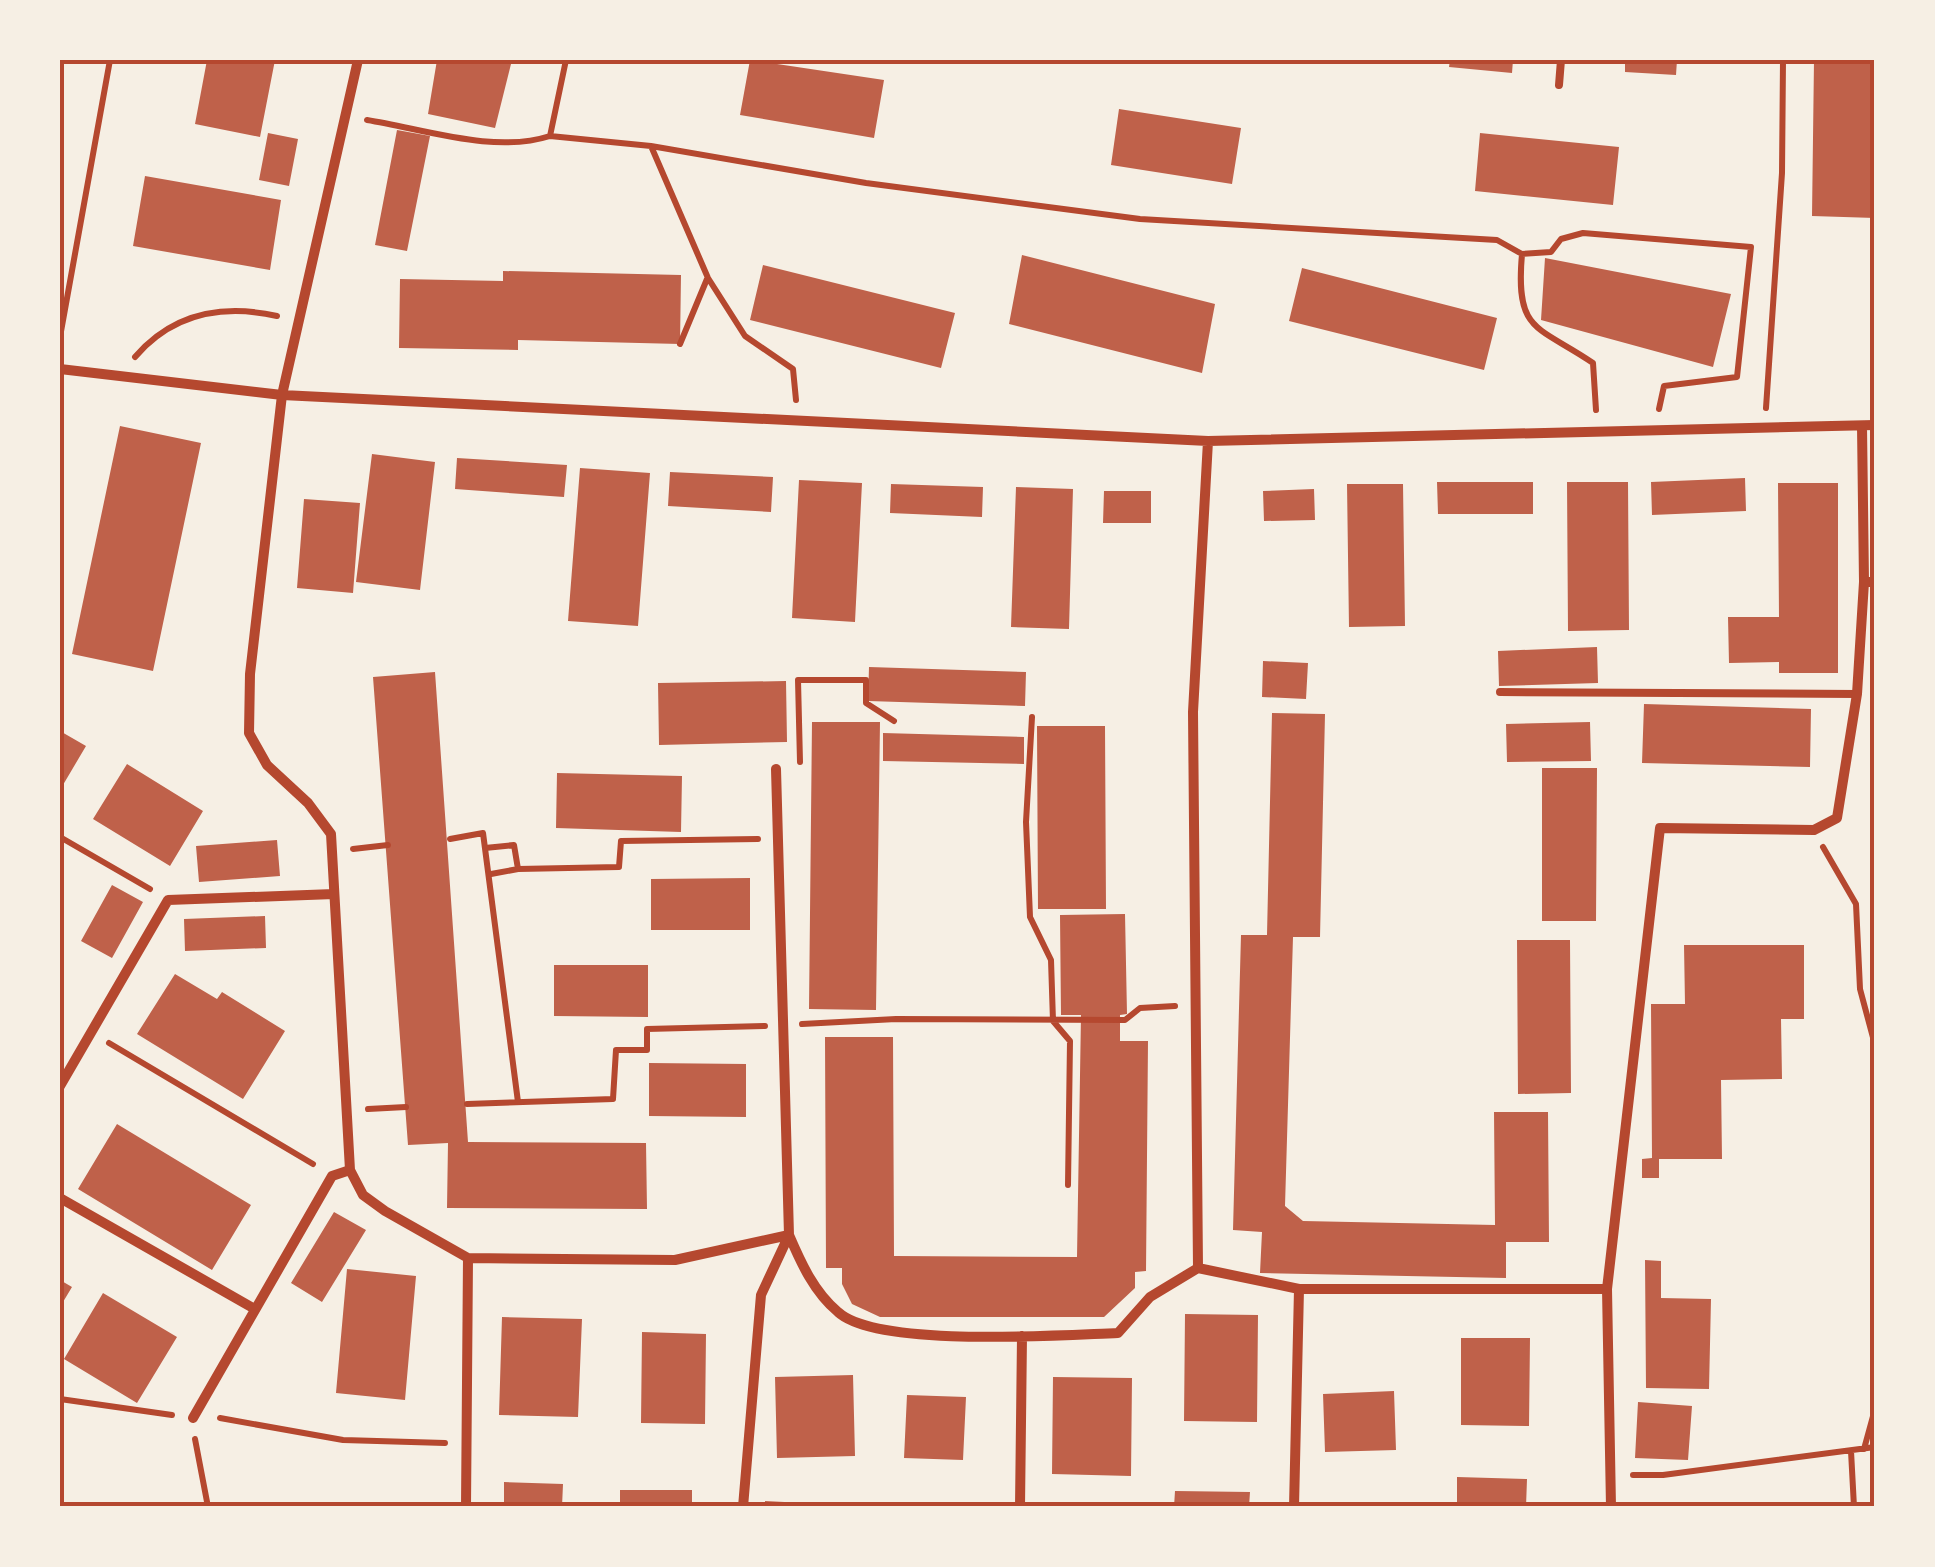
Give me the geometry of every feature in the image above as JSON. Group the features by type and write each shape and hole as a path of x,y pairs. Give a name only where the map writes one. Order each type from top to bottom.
{"street":[{"path":"358,60 282,395 250,674 249,733 267,765 308,803 331,834 350,1170 364,1195 386,1212 468,1258 675,1260 789,1235"},
{"path":"60,369 282,395 1208,440 1875,425"},
{"path":"1611,1507 1607,1288 1660,828 1814,830 1837,818 1870,582 1862,426"},
{"path":"1198,1268 1193,712 1208,440"},
{"path":"776,769 789,1235 805,1273 840,1315 886,1332 1118,1334 1150,1298 1198,1268 1299,1289 1607,1288"},
{"path":"60,1086 168,900 334,894"},
{"path":"193,1418 332,1176 350,1170"},
{"path":"60,1198 253,1308"},
{"path":"743,1507 761,1295 789,1235"},
{"path":"466,1507 468,1258"},
{"path":"1294,1507 1299,1289"},
{"path":"1020,1507 1022,1336"}],"lane":[{"path":"1559,85 1561,60"},
{"path":"1500,692 1857,694"}],"path":[{"path":"60,337 110,60"},
{"path":"550,136 566,60"},
{"path":"1764,427 1782,174 1784,60"},
{"path":"346,116 504,143 550,136 651,146 847,180 1140,219 1497,240 1522,254 1551,252 1562,239 1583,233 1750,247 1736,377 1664,386 1656,429"},
{"path":"651,146 708,278 744,336 794,369"},
{"path":"1522,254 1520,282 1525,315 1540,334 1593,363 1598,431"},
{"path":"680,344 708,278"},
{"path":"128,376 131,362 144,348 187,317 249,312 276,316 296,332"},
{"path":"776,769 800,769 798,680 866,680 866,703 894,720"},
{"path":"1032,717 1026,822 1030,917 1051,960 1053,1021 1070,1041 1068,1184"},
{"path":"1814,830 1856,904 1860,990 1875,1045"},
{"path":"450,839 483,833 518,1102"},
{"path":"60,837 168,900"},
{"path":"491,874 518,869 620,867 621,841 778,838"},
{"path":"485,848 514,845 518,869"},
{"path":"332,851 388,846"},
{"path":"467,1104 613,1099 616,1050 647,1050 648,1030 896,1019 1125,1020 1140,1008 1195,1005"},
{"path":"90,1032 332,1176"},
{"path":"347,1110 406,1107"},
{"path":"60,1398 193,1418 229,1418 344,1440 466,1442"},
{"path":"1864,1448 1875,1408"},
{"path":"193,1418 208,1507"},
{"path":"1613,1474 1662,1475 1875,1447"},
{"path":"1851,1450 1854,1507"}],"building":[{"path":"207,60 275,60 260,137 195,124"},
{"path":"437,60 512,60 495,128 428,114"},
{"path":"750,60 884,80 874,138 740,115"},
{"path":"1450,60 1513,60 1512,73 1449,67"},
{"path":"1625,60 1677,60 1676,75 1625,72"},
{"path":"1814,60 1875,60 1875,218 1812,216"},
{"path":"1119,109 1241,128 1232,184 1111,165"},
{"path":"397,130 430,136 407,251 375,245"},
{"path":"268,133 298,139 289,186 259,180"},
{"path":"1480,133 1619,147 1613,205 1475,191"},
{"path":"145,176 281,200 270,270 133,246"},
{"path":"1022,255 1215,304 1202,373 1009,324"},
{"path":"1545,258 1731,294 1713,367 1541,320"},
{"path":"763,265 955,313 941,368 750,320"},
{"path":"1302,268 1497,318 1484,370 1289,321"},
{"path":"503,271 681,275 680,344 518,340 518,350 399,348 400,279 503,281"},
{"path":"120,426 201,443 153,671 72,654"},
{"path":"372,454 435,462 420,590 356,582"},
{"path":"457,458 567,465 564,497 455,489"},
{"path":"580,468 650,473 638,626 568,621"},
{"path":"670,472 773,477 771,512 668,506"},
{"path":"1745,478 1746,511 1652,515 1651,482"},
{"path":"799,480 862,483 855,622 792,618"},
{"path":"1437,482 1533,482 1533,514 1438,514"},
{"path":"1567,482 1628,482 1629,630 1568,631"},
{"path":"1778,483 1838,483 1838,673 1779,673 1779,662 1729,663 1728,617 1779,617"},
{"path":"891,484 983,487 982,517 890,513"},
{"path":"1347,484 1403,484 1405,626 1349,627"},
{"path":"1016,487 1073,489 1069,629 1011,627"},
{"path":"1314,489 1315,520 1264,521 1263,491"},
{"path":"1104,491 1151,491 1151,523 1103,523"},
{"path":"304,499 360,503 353,593 297,588"},
{"path":"1597,647 1598,683 1499,686 1498,651"},
{"path":"1263,661 1308,663 1306,699 1262,697"},
{"path":"869,667 1026,672 1025,706 868,701"},
{"path":"435,672 468,1142 646,1143 647,1209 447,1208 448,1143 408,1145 373,677"},
{"path":"786,681 787,742 659,745 658,683"},
{"path":"1644,704 1811,709 1810,767 1642,763"},
{"path":"1272,713 1325,714 1320,937 1293,937 1285,1206 1303,1221 1495,1225 1494,1112 1548,1112 1549,1242 1506,1242 1506,1278 1260,1273 1262,1232 1233,1230 1241,935 1267,935"},
{"path":"812,722 880,722 876,1010 809,1009"},
{"path":"1590,722 1591,761 1507,762 1506,724"},
{"path":"1037,726 1105,726 1106,909 1038,909"},
{"path":"60,731 86,746 60,790"},
{"path":"883,733 1024,737 1024,764 883,761"},
{"path":"127,764 203,811 170,866 93,819"},
{"path":"1542,768 1597,768 1596,921 1542,921"},
{"path":"557,773 682,776 681,832 556,828"},
{"path":"277,840 280,876 199,882 196,846"},
{"path":"750,878 750,930 651,930 651,879"},
{"path":"112,885 143,902 112,958 81,941"},
{"path":"1125,914 1127,1014 1120,1015 1120,1041 1148,1041 1146,1271 1135,1272 1135,1288 1104,1317 880,1317 852,1304 842,1284 842,1268 826,1268 825,1037 893,1037 894,1256 1077,1257 1081,1015 1061,1015 1060,915"},
{"path":"265,916 266,948 185,951 184,919"},
{"path":"1517,940 1570,940 1571,1093 1518,1094"},
{"path":"1684,945 1804,945 1804,1019 1781,1019 1782,1079 1721,1080 1722,1159 1659,1159 1659,1178 1642,1178 1642,1159 1652,1158 1651,1004 1685,1004"},
{"path":"554,965 648,965 648,1017 554,1016"},
{"path":"175,974 217,999 222,992 285,1031 243,1099 137,1034"},
{"path":"649,1063 746,1064 746,1117 649,1116"},
{"path":"117,1124 251,1205 212,1270 78,1189"},
{"path":"334,1212 366,1230 322,1302 291,1283"},
{"path":"1645,1260 1661,1261 1661,1298 1711,1299 1709,1389 1646,1388"},
{"path":"347,1269 416,1276 405,1400 336,1393"},
{"path":"60,1280 72,1287 60,1307"},
{"path":"103,1293 177,1337 137,1403 64,1359"},
{"path":"1185,1314 1258,1315 1257,1422 1184,1421"},
{"path":"502,1317 582,1319 578,1417 499,1415"},
{"path":"642,1332 706,1334 705,1424 641,1423"},
{"path":"1461,1338 1530,1338 1529,1426 1461,1425"},
{"path":"853,1375 855,1456 777,1458 775,1377"},
{"path":"1053,1377 1132,1378 1131,1476 1052,1474"},
{"path":"1394,1391 1396,1450 1325,1452 1323,1394"},
{"path":"907,1395 966,1397 963,1460 904,1458"},
{"path":"1638,1402 1692,1406 1688,1460 1635,1458"},
{"path":"1457,1477 1527,1479 1526,1507 1457,1507"},
{"path":"504,1482 563,1484 562,1507 504,1507"},
{"path":"620,1490 692,1490 692,1507 620,1507"},
{"path":"1175,1491 1250,1492 1249,1507 1174,1507"},
{"path":"765,1501 823,1504 823,1507 765,1507"},
{"path":"954,1502 954,1507 905,1507 905,1503"}]}
